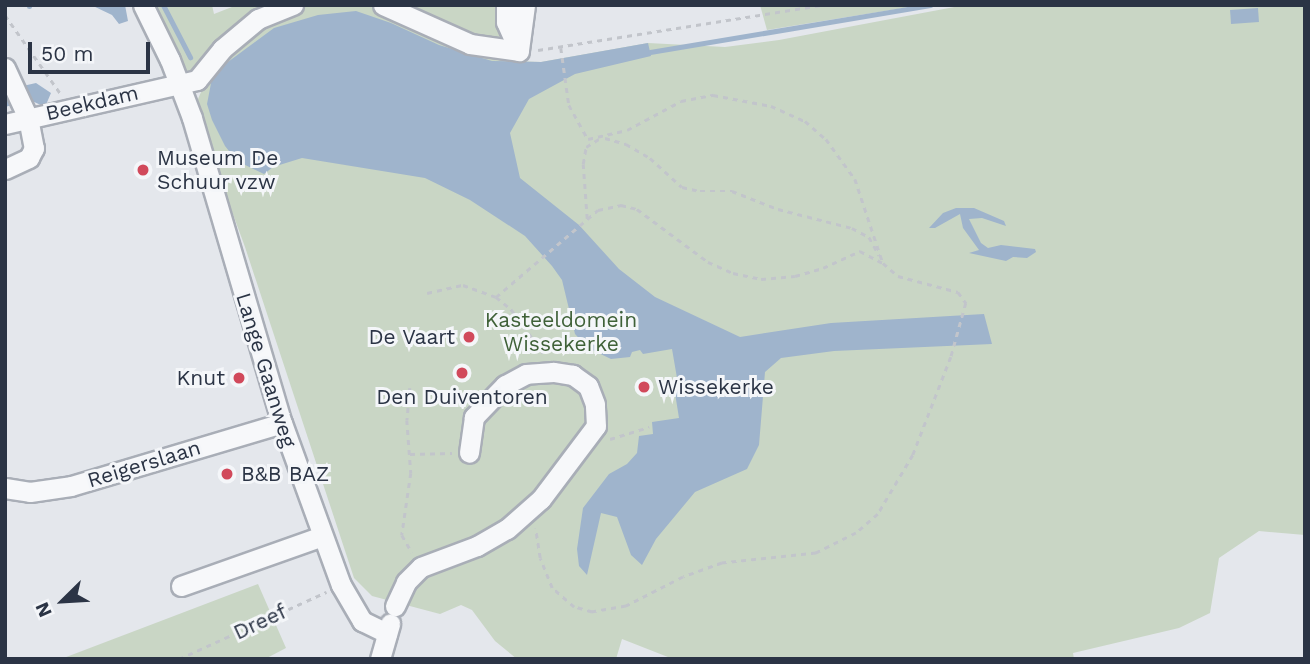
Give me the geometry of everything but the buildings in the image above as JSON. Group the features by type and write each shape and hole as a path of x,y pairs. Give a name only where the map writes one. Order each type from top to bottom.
{"street":[{"name":"Lange Gaanweg","path":"143,5 191,117 282,423 341,585 362,621 391,620"},
{"path":"178,86 197,80 222,49 258,19 293,5"},
{"path":"383,5 470,44 519,51"},
{"path":"506,5 506,22 519,51"},
{"path":"519,51 525,5"},
{"path":"5,169 29,158 34,148 28,118 7,72"},
{"name":"Beekdam","path":"5,124 178,86"},
{"path":"380,659 391,620 412,576 421,567 477,546 507,529 531,508 596,426 595,404 588,386 573,375 553,372 526,374 505,385 474,417 464,453"},
{"name":"Reigerslaan","path":"5,488 30,492 71,486 282,423"},
{"path":"181,586 322,536"}],"path":[{"path":"519,51 561,48 821,5"},
{"path":"5,15 71,108"},
{"path":"561,48 569,106 588,139 627,130 681,102 713,95 771,106 805,121 827,139 855,179 883,263"},
{"path":"587,219 583,164 586,147 602,137 626,144 650,158 682,187 700,191 732,191 778,209 852,228 869,237 883,263"},
{"path":"496,297 598,210 621,205 637,209 708,262 733,273 761,279 795,276 824,268 860,251 883,263 898,276 958,292 966,303 951,357 913,455 892,494 878,514 856,533 816,553 722,563 682,578 625,606 592,612 574,607 552,588 540,558 531,508"},
{"path":"427,293 463,285 496,297 511,309 529,331 553,372"},
{"path":"410,388 411,473 402,535 412,548 412,576"},
{"path":"607,440 649,427"},
{"path":"409,454 464,453"},
{"name":"Dreef","path":"180,659 341,585"}],"green space":[{"name":"Kasteeldomein Wissekerke","path":"134,5 212,5 214,14 237,5 518,5 515,61 541,62 648,43 725,47 779,40 965,5 1305,5 1305,535 1259,531 1219,558 1210,613 1179,628 1073,653 1074,659 673,659 622,639 616,659 517,659 495,641 472,610 461,605 440,614 372,596 354,578 245,247 198,119 198,99 208,76 164,75"},
{"path":"760,5 922,5 767,30"},
{"path":"258,584 286,648 265,659 61,659"}],"water":[{"path":"91,5 125,5 128,21 119,24 112,15"},
{"path":"1258,8 1259,22 1231,24 1230,10"},
{"path":"356,11 391,23 439,45 492,61 541,62 648,43 651,56 575,74 529,99 510,133 520,178 579,225 619,269 655,297 740,337 831,323 984,314 992,344 834,351 781,358 765,372 759,445 747,469 695,492 656,539 642,565 631,555 617,517 601,513 587,575 579,566 577,549 583,508 609,474 627,464 637,453 639,436 653,434 652,422 679,418 674,387 679,389 682,386 677,378 672,349 643,354 640,350 632,352 630,357 611,359 588,348 575,334 562,280 552,266 525,236 470,200 425,178 302,158 273,167 264,174 237,161 225,146 212,120 207,104 213,73 274,28 318,15"},
{"path":"36,83 51,93 45,107 30,100 5,107 5,90"},
{"path":"956,208 974,208 1004,221 1006,226 982,218 969,219 981,243 988,248 1001,245 1035,249 1036,252 1027,258 1013,257 1006,261 969,253 979,250 963,228 960,214 935,228 929,228 943,213"}],"waterway":[{"path":"163,5 190,57"},
{"path":"650,52 930,5"}],"place":[{"name":"Museum De Schuur vzw","path":"143,170"},
{"name":"De Vaart","path":"469,337"},
{"name":"Den Duiventoren","path":"462,373"},
{"name":"Knut","path":"239,378"},
{"name":"Wissekerke","path":"644,387"},
{"name":"B&B BAZ","path":"227,474"}]}
